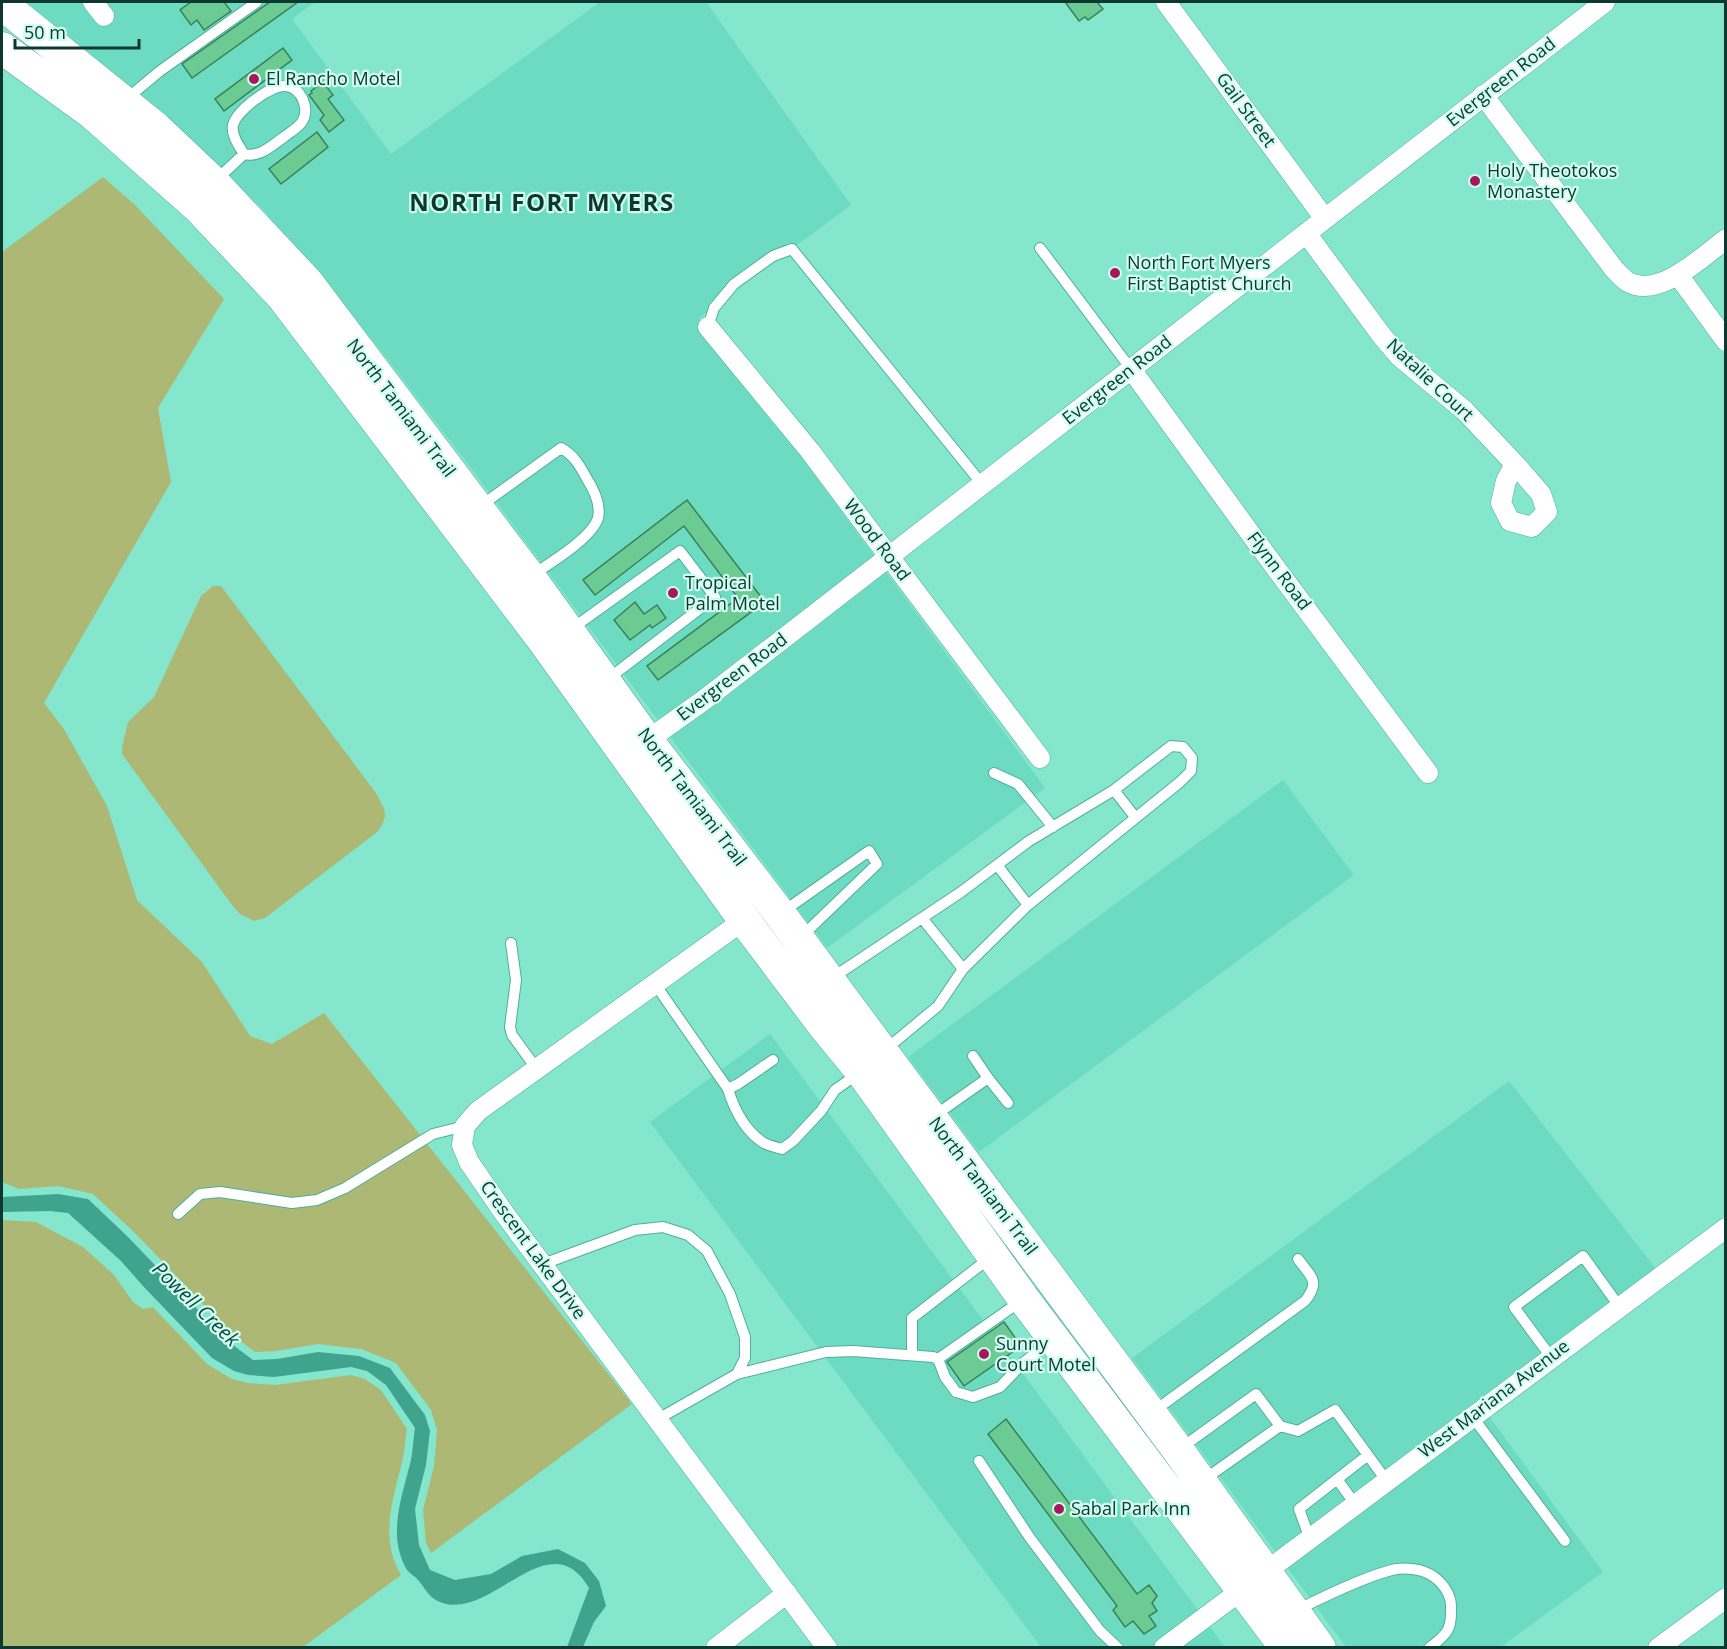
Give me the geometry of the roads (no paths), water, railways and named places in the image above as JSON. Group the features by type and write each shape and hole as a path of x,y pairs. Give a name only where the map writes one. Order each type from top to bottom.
{"main road":[{"name":"North Tamiami Trail","path":"10,9 124,101 213,182 307,282 343,353 533,627 799,939 829,980 872,1061 905,1135 994,1255 1023,1299 1194,1524 1209,1531 1239,1560 1254,1581 1286,1647"},
{"path":"2,48 92,113 199,208 282,296 307,312 328,337 339,341 343,353"},
{"name":"North Tamiami Trail","path":"343,353 401,407 606,681 637,748 744,920 824,1026 872,1061 932,1118 1202,1482 1266,1603 1282,1616 1311,1647"},
{"path":"905,1135 922,1143 952,1173 964,1179 977,1179"},
{"path":"959,1209 971,1210 985,1216 1011,1245 1024,1254 1034,1255"},
{"name":"North Tamiami Trail","path":"1254,1581 1294,1612 1320,1647"}],"street":[{"name":"Gail Street","path":"1166,2 1325,219"},
{"name":"Evergreen Road","path":"637,748 704,700 1605,2"},
{"path":"1483,95 1614,269 1628,282 1646,286 1678,275 1725,239"},
{"name":"Natalie Court","path":"1306,233 1399,356 1466,411 1515,464"},
{"path":"1678,275 1725,341"},
{"name":"Wood Road","path":"708,327 810,452 1040,758"},
{"name":"Flynn Road","path":"1131,369 1428,773"},
{"path":"465,1126 478,1111 536,1068 744,920"},
{"name":"Crescent Lake Drive","path":"465,1126 462,1144 469,1162 827,1647"},
{"name":"West Mariana Avenue","path":"1170,1646 1386,1480 1725,1228"},
{"path":"716,1647 787,1593"},
{"path":"1658,1647 1725,1598"}],"lane":[{"path":"124,101 160,70 257,2"},
{"path":"274,86 288,86 298,92 306,104 303,120 296,129 260,154 250,156 244,154 235,140 232,126 238,114 274,86"},
{"path":"213,182 244,154"},
{"path":"1040,248 1131,369"},
{"path":"708,327 714,308 734,284 773,256 792,249 982,484"},
{"path":"477,509 561,448 571,453 594,489 598,504 598,518 591,530 570,549 529,576"},
{"path":"568,631 680,551 715,597 606,681"},
{"path":"655,984 728,1089 742,1122 764,1144 782,1149 793,1142 821,1111 835,1090 938,1006 963,969 1028,905 1180,782 1191,771 1192,758 1184,747 1171,746 1114,790 1029,841 922,918 829,980"},
{"path":"994,773 1018,784 1053,827"},
{"path":"1114,790 1135,817"},
{"path":"780,914 868,851 877,864 799,939"},
{"path":"997,865 1028,905"},
{"path":"922,918 963,969"},
{"path":"511,943 516,980 510,1027 512,1035 536,1068"},
{"path":"973,1056 1008,1103"},
{"path":"728,1089 773,1060"},
{"path":"932,1118 988,1078"},
{"path":"178,1214 201,1194 220,1192 292,1203 317,1200 345,1188 387,1160 434,1134 465,1126"},
{"path":"543,1264 635,1230 663,1227 688,1235 707,1251 730,1294 745,1337 746,1358 737,1374"},
{"path":"912,1355 912,1318 994,1255"},
{"path":"1551,1357 1514,1307 1583,1256 1619,1306"},
{"path":"1151,1413 1305,1302 1314,1291 1314,1285 1298,1259"},
{"path":"658,1419 737,1374 826,1352 912,1355 938,1359 1023,1299"},
{"path":"938,1359 945,1377 956,1392 973,1397 1000,1387 1028,1358 1054,1339"},
{"path":"1178,1450 1256,1394 1280,1426 1298,1431 1335,1410 1386,1480"},
{"path":"1472,1416 1565,1541"},
{"path":"1202,1482 1280,1426"},
{"path":"1310,1539 1299,1509 1368,1455"},
{"path":"979,1461 1030,1538 1100,1631 1118,1647"},
{"path":"1337,1479 1355,1504"},
{"path":"1294,1612 1396,1569 1425,1572 1435,1577 1445,1588 1451,1600 1450,1628 1442,1639 1429,1647"}],"place":[{"name":"El Rancho Motel","path":"254,79"},
{"name":"Holy Theotokos Monastery","path":"1475,181"},
{"name":"North Fort Myers First Baptist Church","path":"1115,273"},
{"name":"Tropical Palm Motel","path":"673,593"},
{"name":"Sunny Court Motel","path":"984,1354"},
{"name":"Sabal Park Inn","path":"1059,1509"}],"district":[{"name":"NORTH FORT MYERS","path":"542,203"}],"water label":[{"name":"Powell Creek","path":"196,1304"}]}
